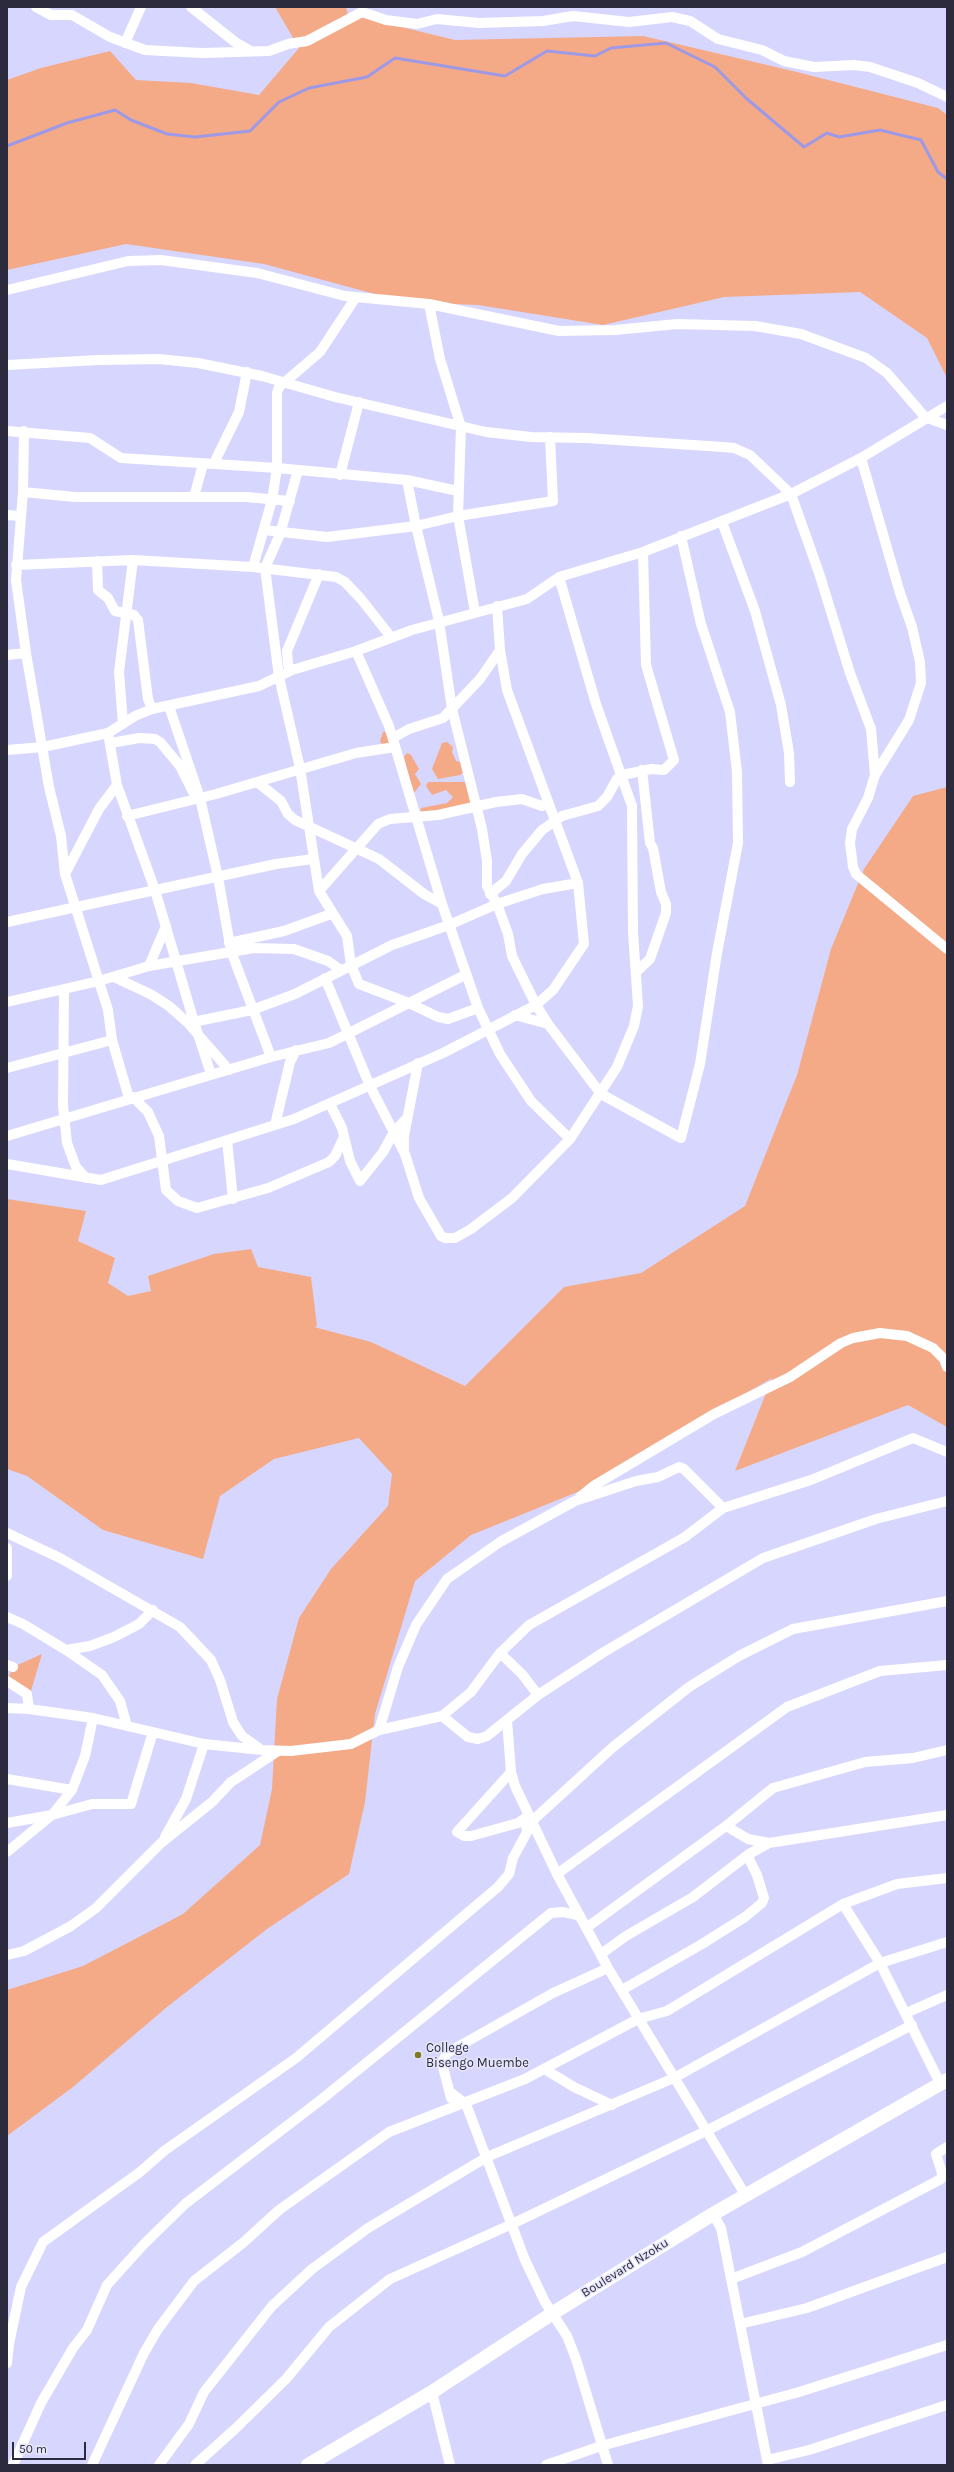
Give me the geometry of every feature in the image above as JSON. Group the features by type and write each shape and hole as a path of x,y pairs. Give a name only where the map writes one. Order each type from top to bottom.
{"street":[{"path":"36,7 72,15 94,29 125,43 156,52 269,51 288,44 307,42 362,12 386,20 417,24 437,19 479,24 543,21 573,16 629,22 672,17 690,22 718,39 762,50 784,61 814,67 870,67 918,82 947,97"},
{"path":"125,43 141,7"},
{"path":"191,7 235,42 251,51"},
{"path":"7,290 94,267 144,259 257,274 356,297 429,304 559,331 615,330 677,324 755,326 801,334 866,358 887,373 925,417 947,425"},
{"path":"253,567 272,500 277,468 277,393 279,386 320,352 356,297"},
{"path":"429,304 440,359 461,427 458,516 475,612"},
{"path":"7,366 98,360 159,359 198,363 247,372 461,427 512,435 734,448 750,455 791,494 819,573 850,673 871,729 876,775"},
{"path":"214,464 239,412 247,372"},
{"path":"340,475 359,402"},
{"path":"7,750 43,747 108,733 135,716 152,709 259,686 292,670 356,651 391,637 439,621 527,599 559,577 643,552 791,494 861,458 925,417 947,406"},
{"path":"7,431 24,431 90,438 121,458 277,468 407,480 458,491"},
{"path":"24,431 23,492 16,564 11,580 26,653 49,787 61,836 65,874 74,908 108,1010 112,1040 131,1098 148,1112 159,1136 166,1190 178,1201 197,1208 233,1199 268,1188 333,1160 344,1137"},
{"path":"264,530 280,534 327,537 416,526 458,516 553,501 550,437"},
{"path":"861,458 900,593 912,627 920,662 921,683 910,720 876,775 866,804 852,829 850,843 856,874 947,949"},
{"path":"194,497 203,464"},
{"path":"298,470 280,534 265,568 279,677 300,768 319,891 331,914 347,936 351,965 359,984 409,1002 438,1017 448,1019 478,1008"},
{"path":"407,480 416,526 439,621 452,709 475,807 482,829 490,894 497,904 508,934 512,956 536,1005 548,1024 601,1094 681,1138 700,1064 717,953 738,843 737,772 730,712 701,624 681,536"},
{"path":"23,492 75,497 246,497 290,501"},
{"path":"7,515 20,516"},
{"path":"722,522 755,611 781,705 789,753 790,782"},
{"path":"490,894 506,881 522,854 542,830 566,814 598,806 607,797 617,779 622,775 642,770 664,770 674,760 646,665 643,552"},
{"path":"16,564 134,560 265,568 336,577 345,582 391,637"},
{"path":"123,724 119,672 134,560"},
{"path":"97,561 98,590 108,598 115,611 134,615 138,620 148,699 152,709"},
{"path":"292,670 287,661 287,651 319,574"},
{"path":"325,978 370,1086 405,1154 419,1198 441,1236 450,1239 471,1229 512,1198 570,1140 617,1067 634,1026 638,1006 633,924 632,806 596,704 559,577"},
{"path":"7,1164 101,1180 275,1125 330,1104 488,1030 536,1005 553,990 583,946 578,883 507,690 500,650 497,606"},
{"path":"127,816 257,782 300,768 394,743 409,729 439,721 480,679 500,650"},
{"path":"356,651 394,743 442,904 465,975 478,1008 500,1054 531,1101 570,1140"},
{"path":"7,655 26,653"},
{"path":"169,706 199,796 218,877 230,947 252,1010 271,1057"},
{"path":"108,733 111,743 117,785 155,890 177,961 191,1022 198,1034 229,1070"},
{"path":"111,743 138,738 155,739 160,742 180,766 191,790 199,796"},
{"path":"636,972 650,959 666,913 666,904 660,892 653,848 650,842 642,770"},
{"path":"257,782 276,797 295,820 392,867 403,878 442,904"},
{"path":"65,874 99,809 117,785"},
{"path":"319,891 378,824 390,819 438,815 522,798 542,806 549,804"},
{"path":"7,922 276,864 313,859"},
{"path":"114,977 152,994 191,1022 252,1010 295,994 392,945 449,925 497,904 543,889 578,883"},
{"path":"7,1002 64,990 149,966 177,961 230,947 284,931 331,914"},
{"path":"149,966 166,926"},
{"path":"230,947 294,949 328,961 341,970"},
{"path":"7,1136 211,1074 296,1050 328,1043 465,975"},
{"path":"64,990 63,1053 67,1143 72,1159 86,1178"},
{"path":"515,1015 548,1024"},
{"path":"198,1034 211,1074"},
{"path":"7,1068 112,1040"},
{"path":"275,1125 278,1105 296,1050"},
{"path":"405,1154 404,1136 418,1063"},
{"path":"330,1104 344,1137 350,1161 360,1181 383,1152 394,1132 407,1118"},
{"path":"227,1140 233,1199"},
{"path":"576,1501 595,1485 714,1414 790,1376 835,1347 853,1338 880,1333 907,1336 923,1342 940,1354 947,1367"},
{"path":"7,1708 29,1709 93,1718 204,1744 278,1751 351,1744 379,1730 442,1716 471,1692 500,1653 529,1625 685,1537 723,1508 741,1500 811,1480 913,1438 947,1452"},
{"path":"379,1730 407,1644 416,1625 447,1578 500,1542 576,1501 636,1481 658,1477 682,1467 723,1508"},
{"path":"442,1716 468,1737 478,1739 487,1736 538,1695 604,1652 763,1558 876,1519 947,1501"},
{"path":"7,1537 7,1533 60,1558 153,1610 180,1627 206,1655 220,1680 233,1722 242,1736 262,1750"},
{"path":"7,1548 7,1576"},
{"path":"511,1772 457,1832 464,1836 471,1836 528,1819 613,1747 690,1687 739,1656 793,1629 947,1601"},
{"path":"66,1650 90,1646 114,1637 139,1624 153,1610"},
{"path":"7,1617 23,1624 66,1650 102,1675 120,1701 127,1726"},
{"path":"500,1653 522,1674 538,1695"},
{"path":"557,1874 787,1707 880,1671 947,1665"},
{"path":"7,1681 27,1694 29,1709"},
{"path":"7,1852 52,1815 72,1790 85,1756 93,1718"},
{"path":"507,1720 511,1772 528,1819 608,1968 746,2196"},
{"path":"7,1823 52,1815 92,1804 131,1804 153,1732"},
{"path":"161,1844 186,1800 204,1744"},
{"path":"586,1928 726,1826 773,1788 865,1762 913,1758 947,1750"},
{"path":"7,1955 24,1951 71,1926 96,1908 161,1844 212,1802 231,1782 278,1751"},
{"path":"7,1779 72,1790"},
{"path":"726,1826 748,1839 769,1843 947,1816"},
{"path":"7,2363 9,2344 21,2287 43,2242 140,2172 164,2151 296,2058 498,1887 509,1874 513,1858 527,1832 528,1819"},
{"path":"601,1954 626,1936 693,1897 749,1854 769,1843"},
{"path":"622,1990 720,1933 762,1903 764,1898 757,1875 749,1859 749,1854"},
{"path":"92,2465 144,2353 158,2329 194,2281 244,2242 279,2210 389,2132 466,2104 546,2070 638,2019 667,2011 843,1904 897,1884 947,1878"},
{"path":"843,1904 880,1962 912,2025 944,2082"},
{"path":"13,2465 41,2403 73,2348 87,2330 107,2285 144,2244 185,2204 322,2099 550,1913 563,1912 580,1916"},
{"path":"160,2465 189,2424 204,2392 248,2334 287,2292 312,2269 368,2228 487,2157 674,2078 880,1962 947,1942"},
{"path":"452,2108 450,2092 446,2084 442,2063 447,2053 553,1993 608,1968"},
{"path":"906,2013 947,1995"},
{"path":"195,2465 281,2384 321,2335 363,2299 390,2279 409,2269 512,2224 706,2131 912,2025"},
{"path":"546,2070 574,2087 612,2104"},
{"name":"Boulevard Nzoku","path":"308,2465 432,2392 553,2313 713,2214 944,2082"},
{"path":"450,2092 466,2104 538,2290 566,2336 576,2359 601,2446 608,2465"},
{"path":"731,2279 802,2252 941,2178 942,2173 936,2154 947,2147"},
{"path":"713,2214 721,2228 768,2462 947,2405"},
{"path":"740,2324 807,2308 947,2257"},
{"path":"546,2465 601,2446 756,2404 884,2366 947,2345"},
{"path":"432,2392 450,2465"}],"shaded area":[{"path":"275,7 346,7 348,14 455,40 643,36 793,71 938,108 947,115 947,378 927,338 860,292 724,297 603,325 478,305 404,302 264,264 126,244 7,270 7,80 41,68 110,51 136,80 191,83 259,95 299,48"},
{"path":"389,731 393,742 383,746 380,741 383,732"},
{"path":"447,742 453,747 452,752 456,761 463,763 464,772 460,775 438,779 432,769 442,743"},
{"path":"407,753 411,755 419,769 415,774 421,784 413,794 404,757"},
{"path":"428,782 467,782 472,805 420,815 421,808 447,803 453,797 446,790 432,795 426,786"},
{"path":"947,787 947,1427 908,1405 735,1471 772,1378 580,1491 471,1535 415,1581 375,1714 365,1802 349,1874 267,1929 167,2007 73,2087 7,2136 7,1990 83,1966 183,1914 260,1845 272,1789 277,1699 299,1618 331,1569 388,1506 392,1474 359,1438 274,1459 220,1496 203,1559 103,1530 27,1476 7,1469 7,1199 86,1211 78,1241 115,1258 108,1283 128,1296 151,1291 148,1276 214,1254 251,1249 258,1267 311,1277 317,1326 314,1327 371,1342 465,1386 564,1287 641,1273 745,1206 797,1075 831,949 864,869 913,796"},
{"path":"42,1654 31,1691 7,1688 7,1681 13,1667"}],"waterway":[{"path":"7,146 67,123 115,110 131,120 167,134 195,137 250,131 279,102 309,88 367,77 395,58 505,76 547,51 595,56 611,48 666,43 715,67 747,99 804,147 827,133 839,137 880,130 921,140 938,172 947,179"}],"place":[{"name":"College Bisengo Muembe","path":"418,2055"}]}
